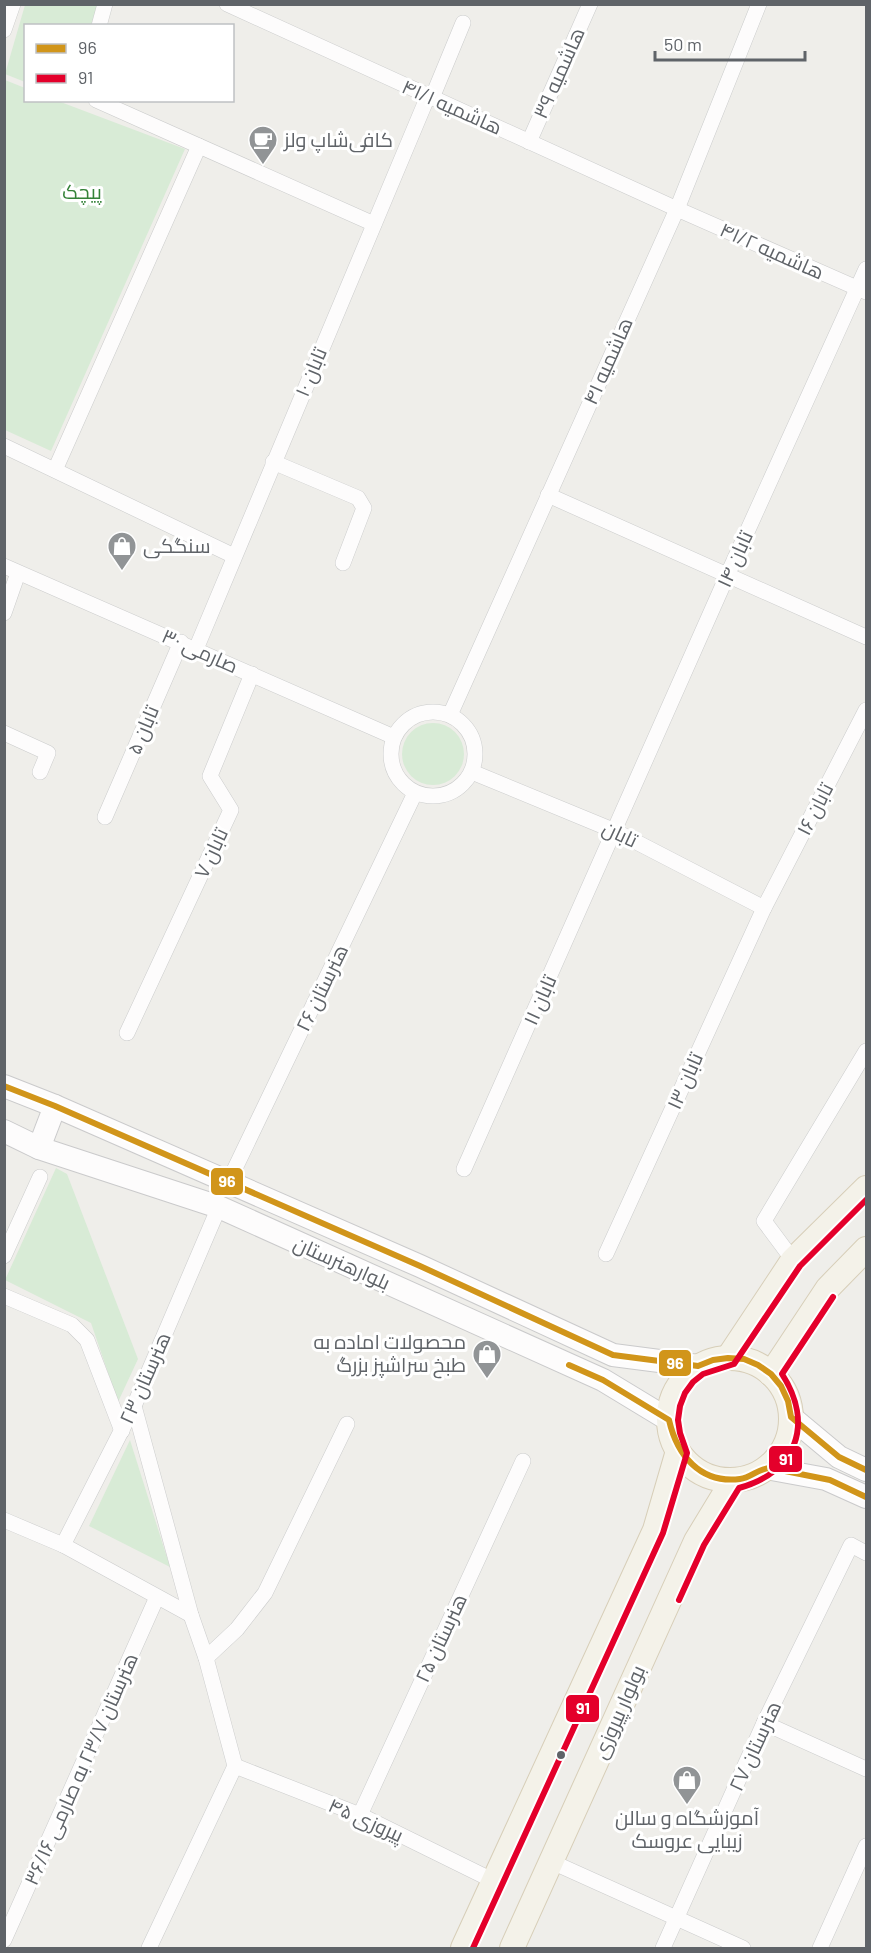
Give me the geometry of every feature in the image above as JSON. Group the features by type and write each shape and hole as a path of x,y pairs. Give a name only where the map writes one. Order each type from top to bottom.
{"main road":[{"name":"بلوارهنرستان","path":"4,1086 55,1106 420,1266 613,1355 698,1366"},
{"path":"39,1148 55,1106"},
{"name":"بلوارهنرستان","path":"4,1131 39,1148 219,1207 603,1380 669,1420"},
{"path":"728,1358 793,1260 867,1188"},
{"path":"771,1374 828,1288 867,1249"},
{"path":"728,1358 744,1359 759,1365 771,1374 781,1386 788,1401 790,1417 788,1436 780,1454 765,1468 744,1478 733,1480 701,1473 688,1463 678,1451 671,1436 669,1420 676,1389 686,1376 698,1366 713,1360 728,1358"},
{"path":"790,1417 839,1457 867,1470"},
{"path":"463,1948 655,1530 678,1451"},
{"path":"765,1468 826,1479 867,1497"},
{"name":"بولوار پیروزی","path":"512,1948 696,1541 733,1480"}],"street":[{"path":"4,30 13,4"},
{"path":"100,24 105,4"},
{"name":"هاشمیه ۴۱/۱","path":"227,4 255,10 430,97 677,209"},
{"name":"هاشمیه ۳۹","path":"529,142 590,4"},
{"name":"هاشمیه ۴۱","path":"450,715 677,209 759,4"},
{"name":"تابان ۱۰","path":"196,649 374,224 463,23"},
{"path":"100,102 374,224"},
{"path":"55,470 199,146"},
{"name":"هاشمیه ۴۱/۲","path":"677,209 862,290"},
{"name":"تابان ۱۴","path":"615,831 727,576 862,290 867,269"},
{"path":"4,446 234,556"},
{"path":"273,462 358,498 364,508 344,563"},
{"path":"548,495 867,638"},
{"path":"4,613 11,569"},
{"name":"صارمی ۳۰","path":"11,569 394,737"},
{"name":"تابان ۵","path":"105,817 181,642"},
{"name":"تابان ۷","path":"127,1033 231,810 210,776 252,674"},
{"name":"تابان ۱۶","path":"764,908 867,710"},
{"path":"440,712 450,715 460,721 473,739 475,750 472,772 466,781 448,794 437,797 415,793 398,779 393,770 390,759 394,737 408,719 418,714 440,712"},
{"path":"4,733 48,753 40,772"},
{"name":"تابان","path":"472,772 615,831 764,908"},
{"name":"هنرستان ۲۶","path":"228,1183 415,793"},
{"name":"تابان ۱۱","path":"464,1169 615,831"},
{"name":"تابان ۱۳","path":"606,1254 764,908"},
{"path":"793,1260 764,1221 867,1051"},
{"path":"4,1256 40,1177"},
{"name":"هنرستان ۲۳","path":"63,1545 134,1406 219,1207"},
{"path":"4,1296 72,1325 80,1331 87,1340 122,1431"},
{"path":"134,1406 235,1766 150,1948"},
{"path":"206,1658 237,1629 265,1593 347,1424"},
{"name":"هنرستان ۲۵","path":"360,1815 523,1461"},
{"path":"4,1520 63,1545 191,1615"},
{"name":"هنرستان ۲۷","path":"663,1948 765,1723 851,1545 867,1553"},
{"name":"هنرستان ۲۳/۷ به صارمی ۳۶/۱۶","path":"4,1940 157,1597"},
{"path":"765,1723 867,1770"},
{"name":"پیروزی ۴۵","path":"235,1766 360,1815 494,1881"},
{"path":"820,1948 867,1846"},
{"path":"552,1862 743,1948"},
{"path":"4,1948 10,1948"}],"green space":[{"path":"25,5 98,5 91,24 24,24 24,82 5,74"},
{"name":"پیچک","path":"5,80 24,88 24,102 61,102 185,149 51,451 5,430"},
{"path":"433,723 455,732 464,754 455,776 433,785 411,776 402,754 411,732"},
{"path":"56,1168 67,1174 138,1359 118,1402 91,1323 5,1280"},
{"path":"130,1440 170,1567 89,1526"}],"transit line":[{"name":"96","path":"4,1086 55,1106 420,1266 613,1355 698,1366 713,1360 728,1358 744,1359 758,1365 771,1374 781,1386 788,1401 791,1417 839,1457 866,1470"},
{"name":"91","path":"473,1948 663,1533 687,1453 678,1420 685,1393 703,1374 734,1364 800,1266 866,1200"},
{"name":"91","path":"679,1600 704,1545 739,1488 759,1481 787,1458 798,1428 797,1411 792,1393 782,1374 833,1297"},
{"name":"96","path":"569,1365 603,1380 669,1420 684,1455 702,1472 713,1477 740,1479 770,1468 830,1480 866,1497"}],"place":[{"name":"کافی‌شاپ ولز","path":"263,166"},
{"name":"سنگکی","path":"122,572"},
{"name":"محصولات اماده به طبخ سراشپز بزرگ","path":"487,1380"},
{"name":"آموزشگاه و سالن زیبایی عروسک","path":"687,1806"}]}
